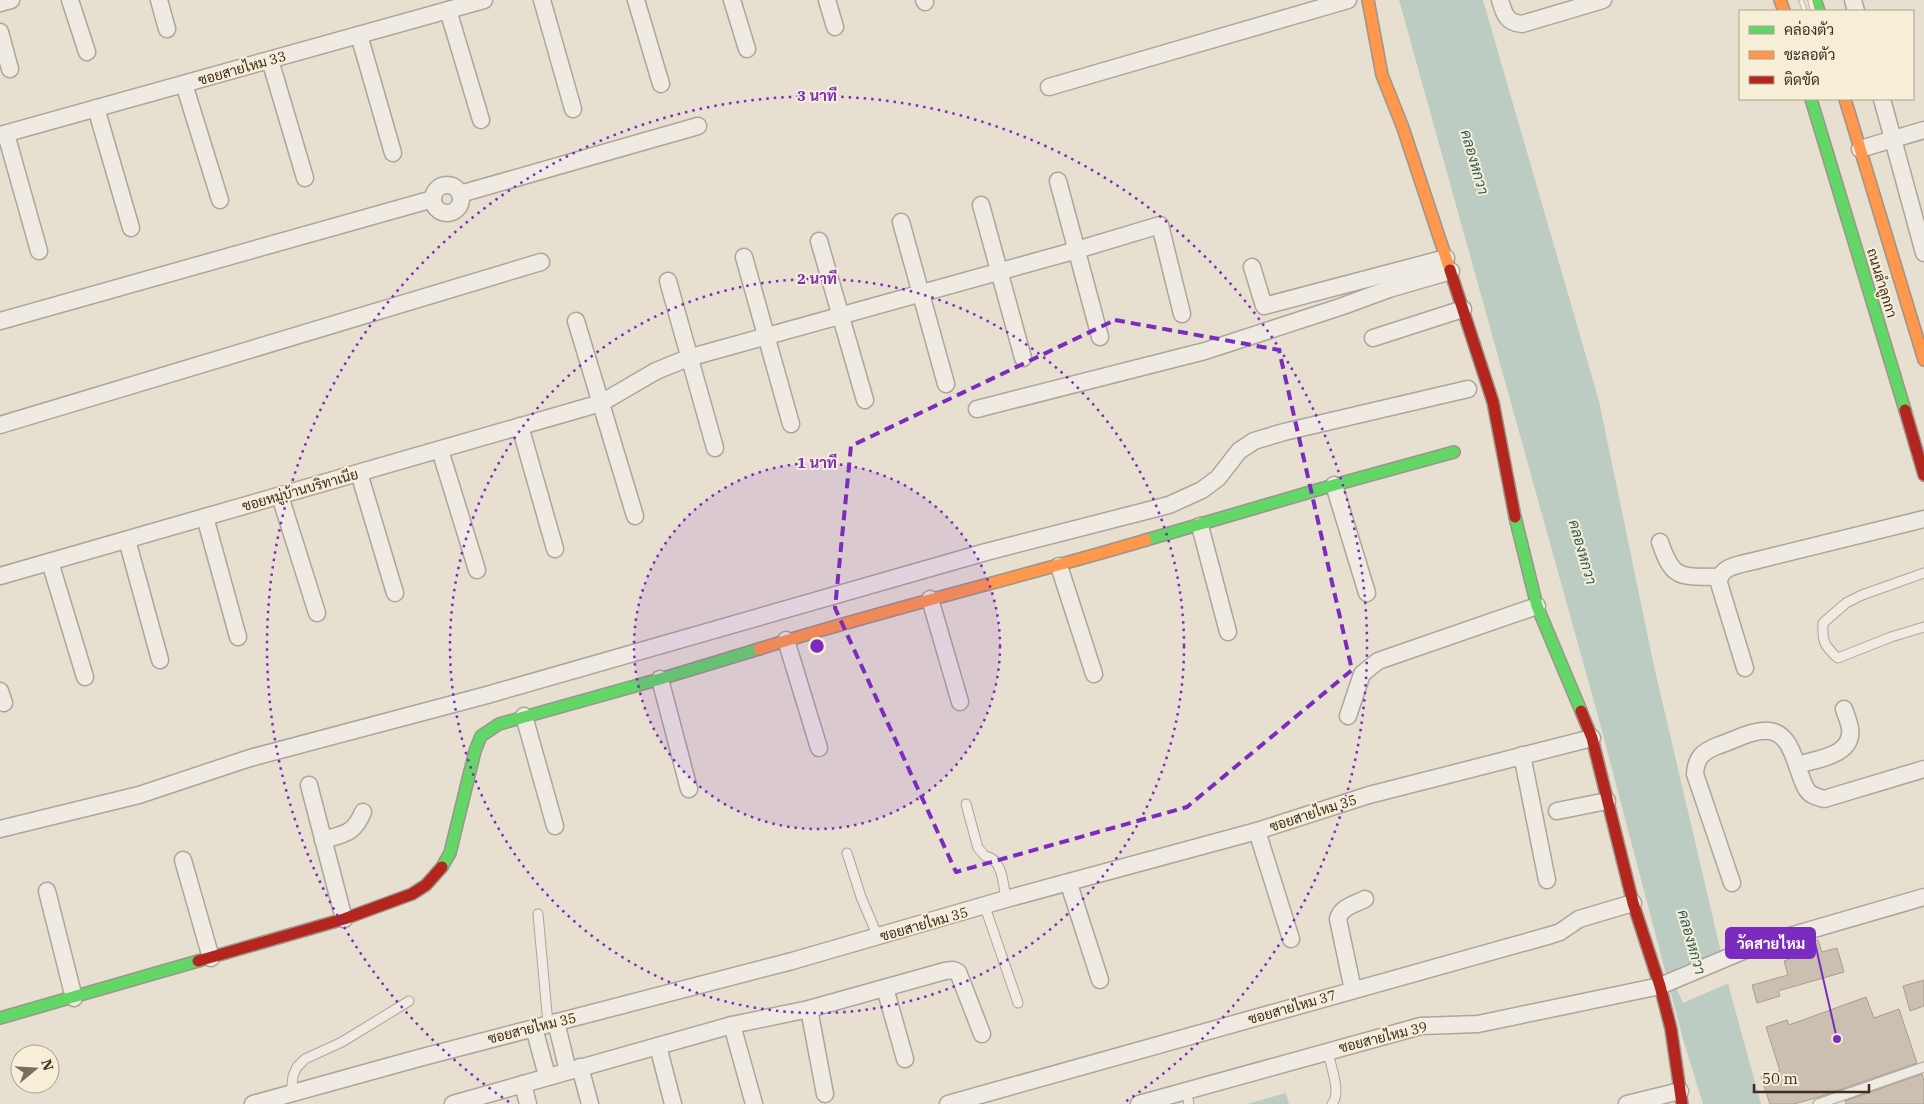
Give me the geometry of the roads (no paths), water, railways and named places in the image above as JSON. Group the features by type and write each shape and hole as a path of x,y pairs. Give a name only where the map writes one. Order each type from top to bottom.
{"street":[{"path":"0,3 11,0"},
{"path":"70,0 87,52"},
{"path":"159,0 167,29"},
{"name":"ซอยสายไหม 33","path":"3,135 484,0"},
{"path":"542,0 573,109"},
{"path":"636,0 661,84"},
{"path":"732,0 747,49"},
{"path":"828,0 835,27"},
{"path":"1049,87 1348,0"},
{"path":"1368,0 1382,75 1403,128 1493,402 1520,542 1537,606 1592,738 1633,903 1664,984 1681,1098 1627,1104"},
{"path":"1500,0 1506,18 1514,24 1522,24 1603,0"},
{"path":"448,10 481,120"},
{"path":"0,32 10,69"},
{"path":"359,35 393,153"},
{"path":"270,60 305,178"},
{"path":"184,84 220,200"},
{"name":"ถนนลำลูกกา","path":"1811,100 1924,475"},
{"name":"ถนนลำลูกกา","path":"1845,100 1922,341 1924,360"},
{"path":"1882,100 1924,253"},
{"path":"96,108 131,228"},
{"path":"0,321 433,199 434,194 441,186 452,186 460,194 698,126"},
{"path":"1860,149 1924,130"},
{"path":"3,135 38,251"},
{"path":"1058,181 1100,337"},
{"path":"981,205 1023,358"},
{"path":"901,222 946,384"},
{"name":"ซอยหมู่บ้านบริทาเนีย","path":"0,576 601,403 656,371 690,357 1077,250 1160,225 1182,314"},
{"path":"819,241 865,400"},
{"path":"744,257 791,424"},
{"path":"0,425 541,262"},
{"path":"1252,267 1264,306 1448,264"},
{"path":"977,410 1205,351 1340,308 1448,264"},
{"path":"668,281 715,448"},
{"path":"1373,338 1463,309"},
{"path":"576,321 635,516"},
{"path":"0,829 139,795 250,758 487,695 986,552 1169,506 1202,490 1218,478 1239,451 1254,441 1284,432 1468,389"},
{"path":"520,426 555,549"},
{"path":"440,450 477,570"},
{"path":"0,1018 344,919 412,894 426,885 440,870 450,853 481,736 499,724 660,679 786,640 930,599 1058,566 1454,452"},
{"path":"359,473 395,593"},
{"path":"1334,485 1366,592"},
{"path":"280,496 317,613"},
{"path":"205,517 238,637"},
{"path":"1745,668 1719,583 1719,577 1722,572 1732,567 1924,519"},
{"path":"1200,526 1228,632"},
{"path":"127,540 160,660"},
{"path":"1660,542 1667,561 1678,574 1719,577"},
{"path":"50,562 85,676"},
{"path":"1058,566 1094,674"},
{"path":"930,599 960,702"},
{"path":"1348,716 1362,674 1378,661 1537,606"},
{"path":"786,640 819,748"},
{"path":"660,679 690,789"},
{"path":"1797,765 1842,752 1848,744 1850,730 1844,709"},
{"path":"524,716 555,826"},
{"path":"1732,883 1694,774 1696,762 1712,748 1757,732 1769,731 1779,733 1786,740 1807,791 1816,797 1824,799 1924,769"},
{"name":"ซอยสายไหม 35","path":"254,1104 546,1025 782,964 985,907 1006,899 1069,884 1257,831 1369,795 1592,738"},
{"path":"1522,755 1547,880"},
{"path":"309,785 344,919"},
{"path":"1557,811 1607,801"},
{"path":"323,840 351,830 358,824 363,812"},
{"path":"1257,831 1291,939"},
{"path":"183,860 211,958"},
{"path":"1069,884 1100,980"},
{"path":"47,892 74,998"},
{"name":"ซอยสายไหม 39","path":"1139,1104 1188,1098 1328,1051 1421,1026 1478,1024 1664,984 1755,946 1924,897"},
{"path":"1353,990 1338,919 1340,913 1345,909 1365,899"},
{"name":"ซอยสายไหม 37","path":"948,1104 1551,936 1560,932 1579,918 1633,903"},
{"path":"453,1104 732,1025 808,1008 945,970 958,972 982,1034"},
{"path":"885,988 905,1059"},
{"path":"808,1008 825,1094"},
{"path":"546,1025 574,1069 590,1104"},
{"path":"546,1025 547,1076"},
{"path":"732,1025 754,1104"},
{"path":"658,1046 673,1104"},
{"path":"523,1084 528,1104"}],"lane":[{"path":"1924,573 1862,594 1846,602 1823,623 1822,637 1827,649 1838,658 1891,637 1924,627"},
{"path":"966,804 978,848 984,856 990,857 996,862 1000,869 1006,899"},
{"path":"847,853 861,897 878,937"},
{"path":"985,907 1018,1003"},
{"path":"538,914 546,1025"},
{"path":"291,1094 293,1076 297,1067 305,1059 342,1042 409,1001"},
{"path":"1328,1051 1330,1066 1337,1088 1335,1101 1332,1104"},
{"path":"1818,1104 1840,1101 1924,1067"}],"water":[{"name":"คลองหกวา","path":"1399,0 1483,0 1599,401 1654,666 1730,991 1761,1104 1703,1104 1683,1039 1598,716"},
{"path":"1286,1093 1289,1104 1247,1104"}],"railway":[{"path":"1801,0 1805,10"},
{"path":"1810,0 1813,10"}],"place":[{"name":"วัดสายไหม","path":"1837,1039"}]}
